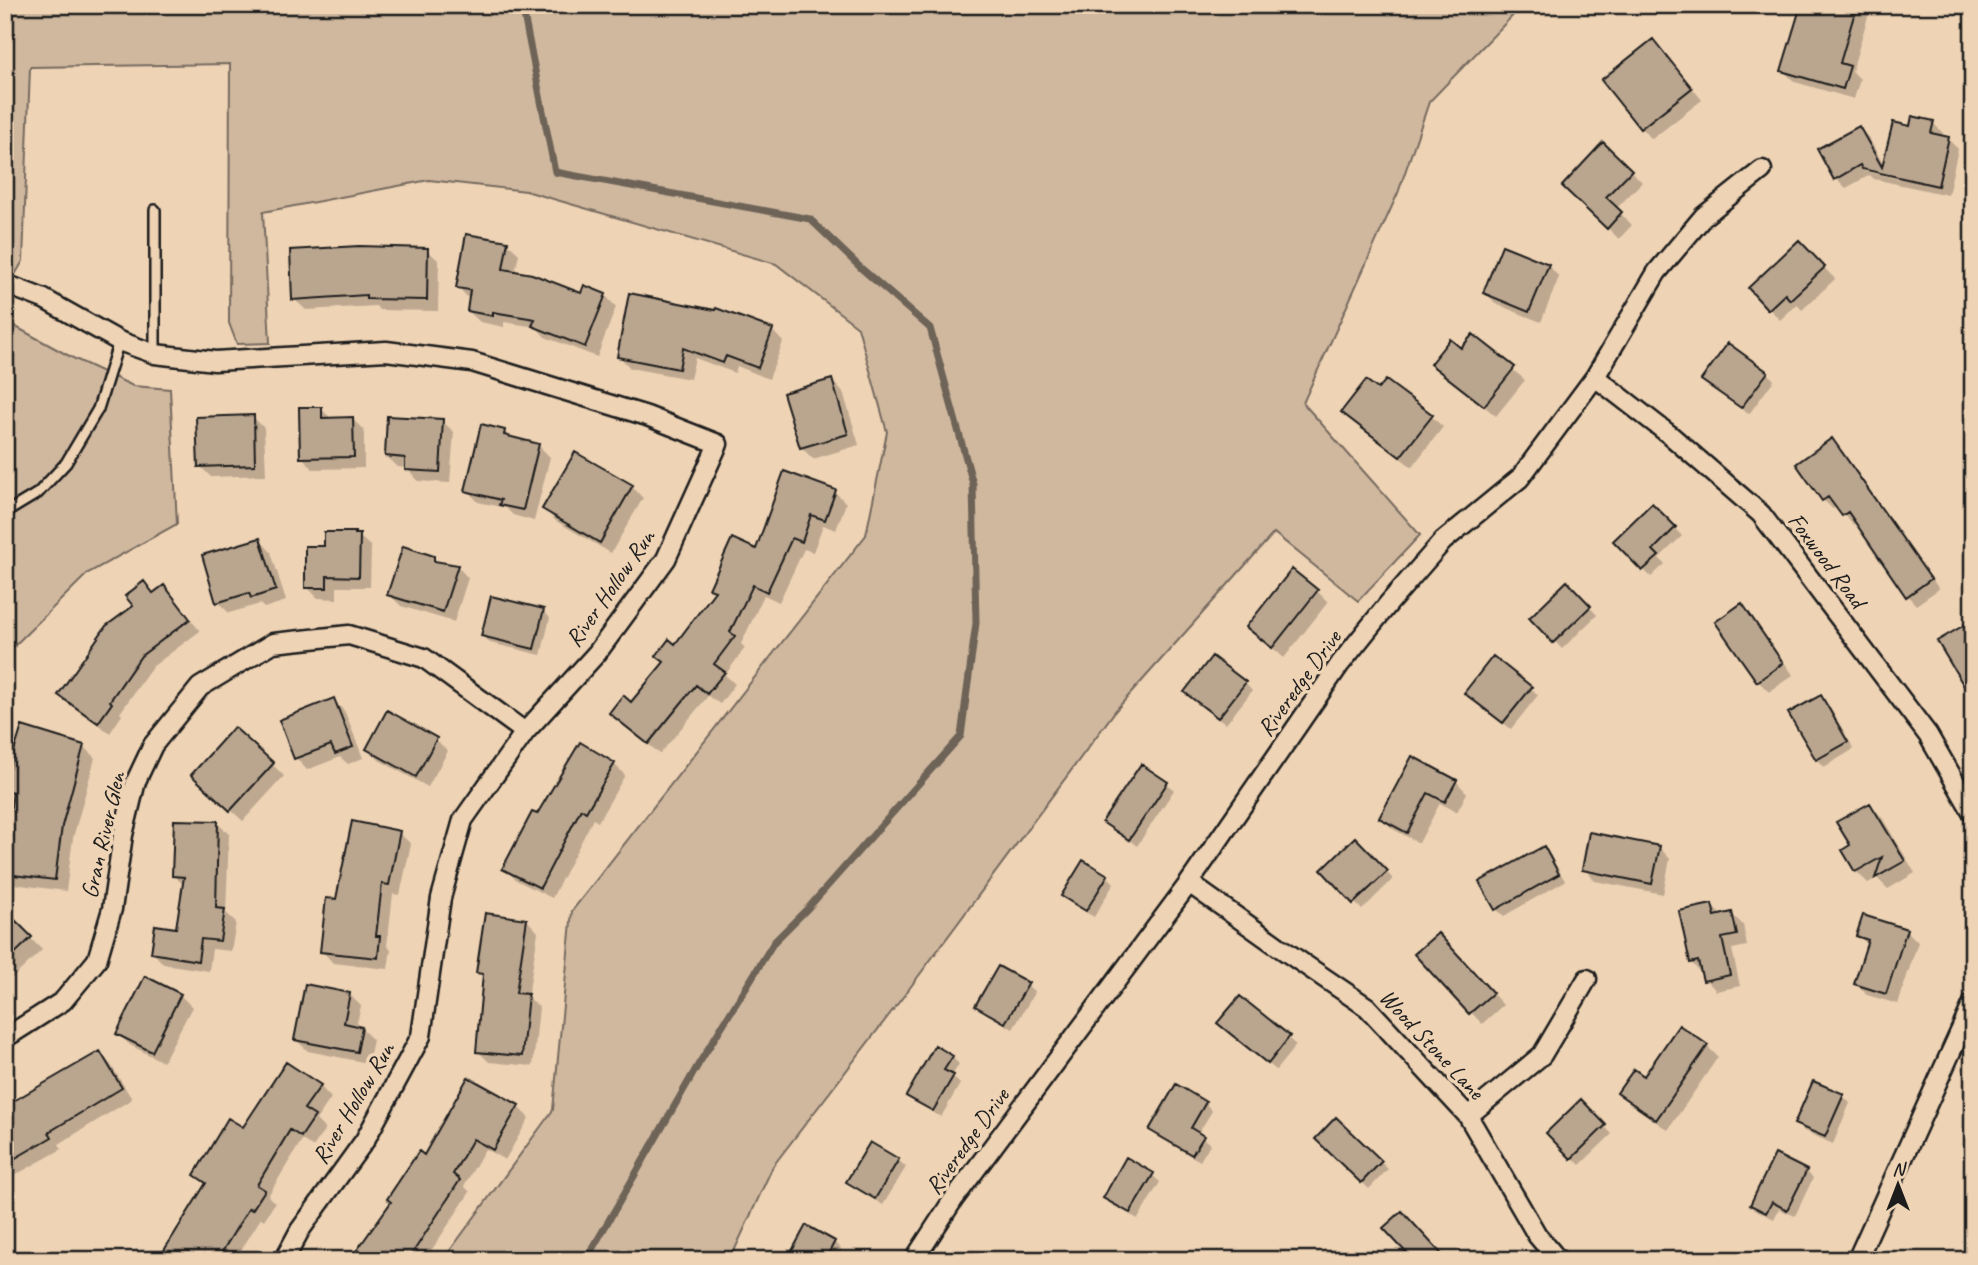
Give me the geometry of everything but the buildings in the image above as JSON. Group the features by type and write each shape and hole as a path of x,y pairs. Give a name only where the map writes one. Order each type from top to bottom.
{"street":[{"name":"Riveredge Drive","path":"914,1260 953,1200 1189,883 1340,664 1443,541 1520,478 1595,377 1657,272 1704,216 1762,170"},
{"name":"River Hollow Run","path":"5,284 44,299 119,341 155,354 215,361 386,351 472,362 647,416 718,444 666,559 597,653 525,732 463,820 441,898 421,1036 365,1140 300,1230 284,1260"},
{"name":"Foxwood Road","path":"1595,377 1670,435 1762,514 1928,735 1973,813"},
{"name":"Gran River Glen","path":"5,1038 64,1001 97,960 112,909 123,835 136,781 153,745 200,687 262,649 273,643 349,635 412,654 424,658 525,732"},
{"name":"Wood Stone Lane","path":"1189,883 1367,1007 1468,1116 1537,1235 1558,1260"},
{"path":"1468,1116 1542,1055 1587,979"},
{"path":"1857,1260 1973,1003"}],"lane":[{"path":"155,210 155,354"},
{"path":"5,513 38,493 66,463 98,409 119,341"}],"shaded area":[{"path":"5,5 1523,5 1429,102 1398,193 1303,403 1420,535 1358,601 1274,533 1116,710 906,993 773,1166 730,1260 443,1260 553,1110 572,911 866,535 887,432 858,327 776,264 526,191 429,180 263,212 270,343 237,344 229,323 230,64 30,67 23,261 16,273 5,272"},
{"path":"5,321 73,358 133,386 170,389 177,524 88,573 5,655"}],"waterway":[{"path":"522,5 555,172 810,219 930,328 973,484 976,623 961,736 808,908 774,942 698,1065 586,1260"}]}
